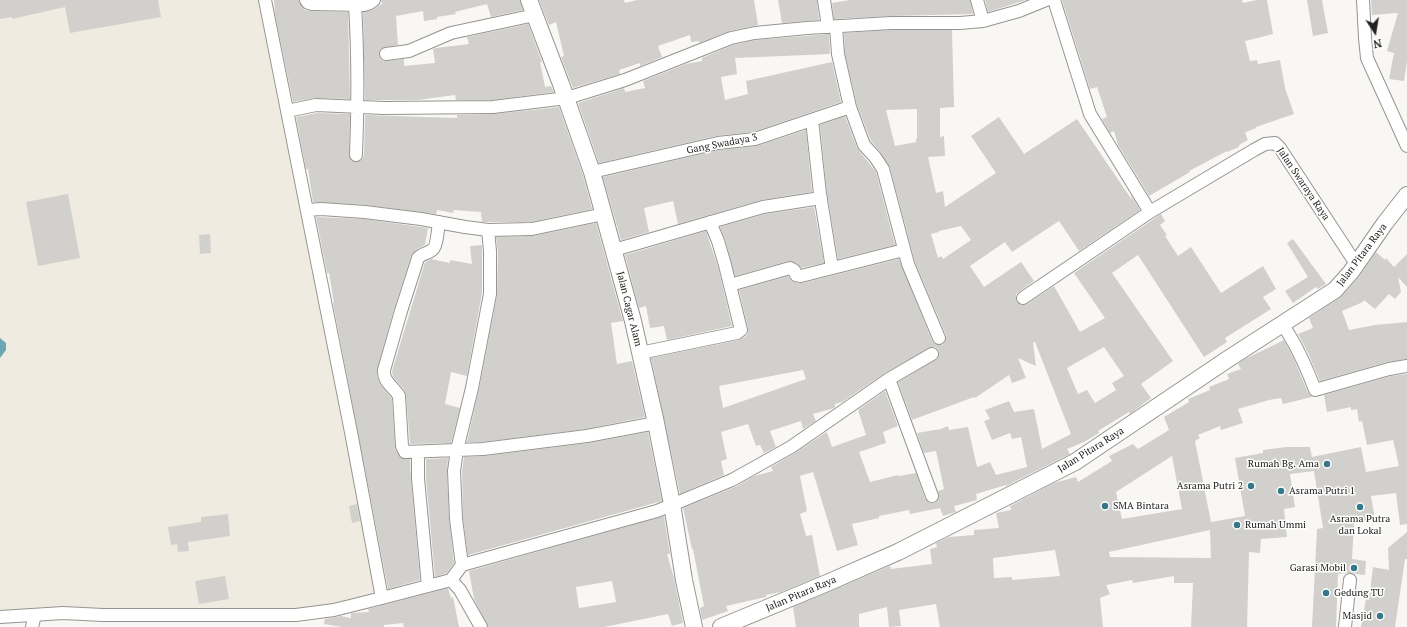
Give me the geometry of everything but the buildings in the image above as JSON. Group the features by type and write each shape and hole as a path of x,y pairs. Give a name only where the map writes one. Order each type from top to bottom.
{"main road":[{"name":"Jalan Cagar Alam","path":"529,0 592,172 633,321 656,423 694,627"},
{"name":"Jalan Pitara Raya","path":"721,627 898,552 1075,462 1335,290 1407,195"}],"street":[{"path":"265,0 351,432 382,598"},
{"path":"306,0 308,3 312,4 355,5 367,5 374,0"},
{"path":"824,0 832,27 850,107 864,145 883,169 908,264 939,338"},
{"path":"977,0 983,21"},
{"path":"287,111 316,105 384,108 493,107 566,98 625,80 731,38 755,33 891,23 960,23 983,21 1019,11 1046,0"},
{"path":"1023,298 1150,212 1090,114 1054,0"},
{"path":"1363,0 1367,58 1407,146"},
{"path":"355,5 358,106 356,155"},
{"path":"386,54 409,51 451,33 535,16"},
{"name":"Gang Swadaya 3","path":"592,172 718,143 755,139 850,107"},
{"path":"812,120 821,198 832,268"},
{"name":"Jalan Swaraya Raya","path":"1150,212 1254,150 1265,144 1274,143 1280,148 1356,264"},
{"path":"614,250 763,207 821,198"},
{"path":"306,210 321,209 365,212 488,230 532,229 604,214"},
{"path":"439,222 435,246 432,250 418,258 384,370 385,379 399,396 403,450 405,452 483,449 587,436 656,423"},
{"path":"640,353 740,332 741,325 718,241 710,222"},
{"path":"462,564 456,519 454,471 457,450 472,388 490,294 488,230"},
{"path":"730,285 790,268 792,268 798,276 904,250"},
{"path":"1282,324 1293,339 1302,356 1315,390 1390,369 1407,366"},
{"path":"0,617 34,621 63,613 103,615 296,615 334,610 451,580 462,564 657,511 732,480 791,447 889,379 932,354"},
{"path":"889,379 932,496"},
{"path":"418,452 418,478 428,586"},
{"path":"451,580 460,590 481,627"},
{"path":"1344,627 1350,580"}],"shaded area":[{"path":"0,0 260,0 377,593 329,607 248,611 0,615"}],"water":[{"path":"0,338 6,343 6,350 0,358"}],"place":[{"name":"Rumah Bg. Ama","path":"1327,464"},
{"name":"Asrama Putri 2","path":"1251,486"},
{"name":"Asrama Putri 1","path":"1281,491"},
{"name":"SMA Bintara","path":"1105,506"},
{"name":"Asrama Putra dan Lokal","path":"1360,507"},
{"name":"Rumah Ummi","path":"1237,525"},
{"name":"Garasi Mobil","path":"1354,568"},
{"name":"Gedung TU","path":"1326,593"},
{"name":"Masjid","path":"1380,616"}]}
